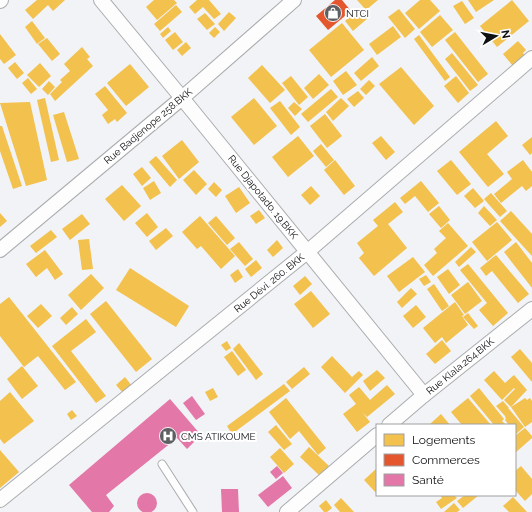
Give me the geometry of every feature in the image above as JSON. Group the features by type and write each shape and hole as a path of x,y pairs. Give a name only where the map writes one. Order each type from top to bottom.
{"street":[{"name":"Rue Djapotado. 19.BKK","path":"101,0 424,395"},
{"name":"Rue Badjenope 258.BKK","path":"0,250 182,98 294,0"},
{"name":"Rue Dévi. 260. BKK","path":"0,500 307,252 532,58"},
{"name":"Rue Klala.264.BKK","path":"390,424 424,395 532,309"},
{"path":"287,512 376,436"}],"lane":[{"path":"162,464 193,512"}],"building: Logements":[{"path":"37,0 65,0 53,11 48,5 33,19 25,10"},
{"path":"154,0 174,0 177,3 157,20 146,7"},
{"path":"197,0 209,0 221,14 214,19 203,7 195,14 189,7"},
{"path":"357,0 378,0 366,10"},
{"path":"420,0 430,0 440,11 419,29 405,13"},
{"path":"468,0 494,0 476,12"},
{"path":"512,0 529,21 497,47 480,26"},
{"path":"462,1 474,18 465,24 453,6"},
{"path":"176,5 182,12 160,31 154,24"},
{"path":"359,8 368,18 353,31 345,21"},
{"path":"399,9 415,29 405,38 388,17"},
{"path":"229,12 236,18 224,31 218,24"},
{"path":"205,13 215,24 207,30 197,19"},
{"path":"440,15 453,30 432,47 420,32"},
{"path":"32,21 45,38 37,44 25,27"},
{"path":"342,23 364,50 331,77 309,50"},
{"path":"393,26 401,37 377,55 369,44"},
{"path":"168,27 171,31 163,38 160,34"},
{"path":"215,27 220,32 214,38 209,33"},
{"path":"175,32 183,42 173,50 165,40"},
{"path":"455,32 488,74 478,82 445,40"},
{"path":"0,34 16,55 4,64 0,59"},
{"path":"419,35 450,77 445,81 414,39"},
{"path":"47,38 60,54 52,61 38,44"},
{"path":"518,41 526,50 523,53 525,56 513,66 503,54"},
{"path":"186,42 191,48 182,56 177,50"},
{"path":"82,47 90,57 87,59 93,66 55,101 50,94 62,82 60,80 70,71 64,64"},
{"path":"452,53 478,85 470,91 445,59"},
{"path":"372,57 379,66 361,81 354,73"},
{"path":"15,62 24,73 17,79 8,68"},
{"path":"40,63 51,76 39,87 27,75"},
{"path":"130,64 149,87 126,106 107,83"},
{"path":"262,65 285,90 270,103 248,78"},
{"path":"401,67 434,106 414,125 379,84"},
{"path":"346,71 357,85 343,95 333,81"},
{"path":"319,74 329,85 313,99 304,88"},
{"path":"291,76 308,97 299,105 282,83"},
{"path":"456,76 469,93 458,103 444,86"},
{"path":"28,78 37,89 31,94 22,83"},
{"path":"369,80 375,86 366,95 360,89"},
{"path":"49,81 55,87 48,95 42,89"},
{"path":"105,86 127,113 117,122 115,119 108,124 102,115 108,110 95,94"},
{"path":"331,89 338,97 308,122 301,114"},
{"path":"358,91 364,98 354,107 347,99"},
{"path":"45,98 59,160 51,162 37,100"},
{"path":"254,98 277,126 254,145 231,117"},
{"path":"341,98 349,106 333,121 326,112"},
{"path":"280,101 300,127 291,135 270,108"},
{"path":"30,102 47,180 26,186 0,103"},
{"path":"294,102 302,109 295,116 288,108"},
{"path":"64,112 79,159 67,162 53,115"},
{"path":"325,114 342,136 327,148 310,126"},
{"path":"496,121 508,136 487,154 504,174 488,187 459,152"},
{"path":"0,126 2,126 22,186 13,189 0,151"},
{"path":"298,136 314,156 288,177 272,157"},
{"path":"381,136 395,152 386,160 372,143"},
{"path":"532,137 532,153 530,155 522,145"},
{"path":"182,140 199,162 179,179 162,156"},
{"path":"321,144 334,160 326,167 313,151"},
{"path":"156,156 177,180 170,187 149,162"},
{"path":"335,160 355,186 344,195 324,170"},
{"path":"451,160 471,184 457,195 437,171"},
{"path":"523,160 532,172 532,186 526,191 522,186 501,203 494,194 512,179 507,172"},
{"path":"142,167 151,178 142,186 133,174"},
{"path":"194,170 207,184 196,195 183,180"},
{"path":"154,181 161,193 150,200 143,188"},
{"path":"421,181 439,203 428,212 415,196 405,204 400,198"},
{"path":"214,182 222,190 216,197 208,189"},
{"path":"122,185 141,206 124,221 105,199"},
{"path":"311,186 320,196 310,205 301,195"},
{"path":"239,187 250,203 236,213 225,196"},
{"path":"473,188 484,201 475,208 464,196"},
{"path":"491,193 507,211 500,217 484,199"},
{"path":"395,202 403,212 388,224 407,248 374,276 359,258 364,253 357,243 378,226 373,220"},
{"path":"439,206 450,220 441,228 429,214"},
{"path":"484,206 497,220 490,226 478,213"},
{"path":"259,210 265,218 256,224 250,216"},
{"path":"511,211 532,234 532,256 500,221"},
{"path":"0,213 7,221 0,227"},
{"path":"147,213 158,227 147,237 135,223"},
{"path":"82,214 90,224 70,240 62,229"},
{"path":"200,216 235,256 221,269 201,246 197,249 182,232"},
{"path":"216,216 235,238 227,245 208,223"},
{"path":"497,222 512,240 487,261 472,242"},
{"path":"448,223 468,246 433,276 424,265 437,253 434,249 446,238 439,231"},
{"path":"166,228 173,236 156,250 149,241"},
{"path":"51,230 57,237 36,253 30,246"},
{"path":"89,239 93,269 82,270 78,240"},
{"path":"277,240 283,248 273,257 267,250"},
{"path":"239,242 253,259 245,266 230,249"},
{"path":"516,242 532,263 532,288 504,252"},
{"path":"471,247 476,252 459,267 455,262"},
{"path":"45,250 63,274 55,280 47,268 36,277 26,264"},
{"path":"496,255 529,294 518,303 492,271 486,276 480,268"},
{"path":"413,257 425,272 399,292 387,276"},
{"path":"256,260 262,268 251,277 245,269"},
{"path":"468,264 508,313 493,326 479,310 487,303 460,270"},
{"path":"130,268 189,306 176,327 116,290"},
{"path":"238,269 243,277 235,283 230,275"},
{"path":"448,269 460,285 449,294 437,277"},
{"path":"91,274 104,288 81,310 68,295"},
{"path":"426,275 431,282 424,286 419,279"},
{"path":"305,276 312,284 300,295 293,286"},
{"path":"468,282 482,301 465,314 451,295"},
{"path":"434,284 449,306 442,311 427,289"},
{"path":"411,288 417,294 402,308 397,302"},
{"path":"311,291 330,314 313,328 294,304"},
{"path":"9,297 76,382 65,390 38,356 24,367 0,336 0,304"},
{"path":"106,301 152,359 136,372 90,314"},
{"path":"455,302 464,315 462,316 468,325 446,343 442,337 435,343 423,328"},
{"path":"41,304 52,316 38,328 27,316"},
{"path":"416,305 426,317 413,328 403,316"},
{"path":"72,307 78,314 66,325 60,318"},
{"path":"468,313 478,326 474,329 463,317"},
{"path":"86,319 96,332 71,351 106,396 96,403 52,346"},
{"path":"442,340 451,351 435,364 426,354"},
{"path":"227,341 231,348 226,351 221,345"},
{"path":"239,343 263,374 256,380 233,349"},
{"path":"520,349 532,363 532,382 511,357"},
{"path":"232,351 246,370 238,376 224,357"},
{"path":"332,356 352,377 359,371 363,375 345,393 321,367"},
{"path":"22,366 38,386 22,399 7,379"},
{"path":"304,367 310,374 292,389 286,382"},
{"path":"377,370 385,378 370,391 363,381"},
{"path":"494,371 505,383 514,375 527,390 511,407 504,400 515,389 514,388 502,400 484,380"},
{"path":"125,377 132,386 123,393 116,385"},
{"path":"284,384 290,391 232,434 227,426"},
{"path":"387,385 395,394 367,417 362,412 370,422 357,432 343,414 356,404 349,395 359,387 370,400"},
{"path":"213,388 218,397 210,401 205,392"},
{"path":"479,388 504,419 502,421 505,424 493,424 470,396"},
{"path":"10,392 34,421 4,444 0,439 0,401"},
{"path":"286,398 326,448 318,455 299,431 290,439 269,412"},
{"path":"468,398 490,424 461,424 451,412"},
{"path":"525,398 527,400 530,398 532,401 532,422 525,427 511,407"},
{"path":"503,401 524,427 516,434 516,424 508,424 505,420 505,416 496,406"},
{"path":"72,410 77,416 71,420 67,414"},
{"path":"441,414 449,424 430,424"},
{"path":"276,425 292,444 284,450 268,432"},
{"path":"525,428 532,438 516,452 516,435"},
{"path":"309,447 329,466 320,476 300,457"},
{"path":"280,448 294,464 284,473 270,457"},
{"path":"0,450 19,472 0,488"},
{"path":"521,466 532,479 532,494 525,501 516,491 516,470"},
{"path":"376,469 376,493 364,480"},
{"path":"441,496 455,496 457,498 441,509 436,502 442,498"},
{"path":"464,496 478,496 463,508 457,501"},
{"path":"513,497 527,512 509,512 503,506"},
{"path":"341,498 354,512 340,512 334,505"},
{"path":"326,500 332,508 327,512 324,512 319,506"},
{"path":"454,503 460,510 457,512 444,512"}],"building: Commerces":[{"name":"NTCI","path":"335,0 342,0 351,11 328,30 316,16"}],"building: Santé":[{"path":"192,396 205,414 196,420 183,403"},
{"path":"170,399 201,435 187,449 177,438 106,495 114,506 109,512 92,512 69,485"},
{"path":"277,466 283,473 276,479 270,472"},
{"path":"283,476 292,488 268,507 258,495"},
{"path":"221,489 238,489 239,512 222,512"},
{"path":"147,493 154,496 157,503 154,510 147,513 140,510 137,503 140,496"}],"place":[{"name":"NTCI","path":"333,13"},
{"name":"CMS ATIKOUME","path":"168,436"}]}
